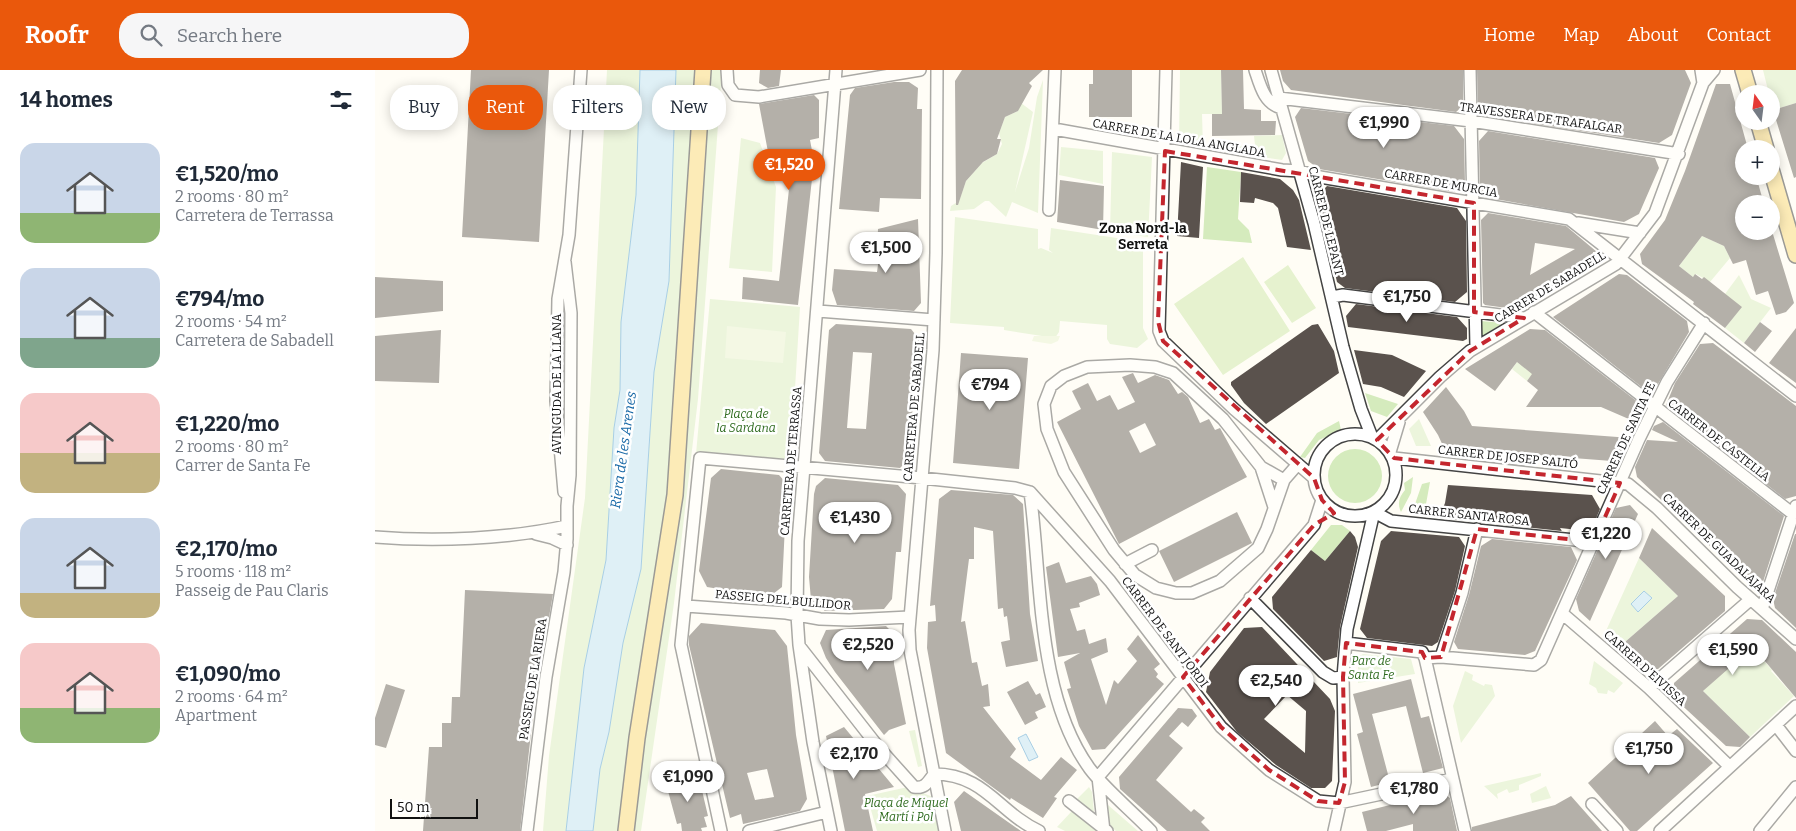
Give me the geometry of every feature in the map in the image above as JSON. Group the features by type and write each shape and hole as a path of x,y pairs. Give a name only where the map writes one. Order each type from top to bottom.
{"main road":[{"path":"626,831 637,738 675,495 703,70"},
{"path":"1742,71 1747,85"},
{"path":"1776,185 1796,255"}],"street":[{"name":"AVINGUDA DE LA LLANA","path":"567,529 570,476 571,313 565,262 569,235 581,70"},
{"path":"727,70 727,85 735,95 759,97 920,70"},
{"name":"CARRETERA DE TERRASSA","path":"831,831 813,742 799,645 797,615 799,540 836,70"},
{"name":"CARRETERA DE SABADELL","path":"937,70 934,320 909,617 910,650 945,831"},
{"path":"1049,210 1054,129 1055,70"},
{"path":"1166,70 1165,151 1158,321 1163,341 1234,409 1314,478"},
{"path":"1255,70 1265,97 1275,106 1280,103"},
{"name":"CARRER DE LEPANT","path":"1271,70 1300,171 1361,409 1375,439"},
{"path":"1470,70 1476,347"},
{"path":"1701,70 1703,83"},
{"name":"CARRER DE SABADELL","path":"1375,439 1401,418 1440,377 1476,347 1620,260 1655,213 1679,154 1703,83 1714,70"},
{"name":"TRAVESSERA DE TRAFALGAR","path":"1280,103 1471,121 1679,154"},
{"name":"CARRER DE LA LOLA ANGLADA","path":"1054,129 1165,151 1281,170 1300,171"},
{"name":"CARRER DE MURCIA","path":"1300,171 1474,204 1569,219 1796,396"},
{"name":"CARRER DE MURCIA","path":"1576,223 1640,233"},
{"path":"1332,297 1343,295 1474,312 1529,315"},
{"path":"818,311 934,320"},
{"name":"CARRER DE CASTELLA","path":"1529,315 1795,510"},
{"name":"CARRER DE SANTA FE","path":"1346,643 1422,652 1425,658 1441,657 1535,665 1541,660 1549,646 1655,408 1704,323"},
{"path":"1274,507 1261,467 1223,418 1173,373 1155,367 1099,366 1064,376 1051,386 1044,404 1047,429 1063,472 1125,564 1135,575 1156,588 1176,593 1192,593 1220,580 1258,548 1267,529 1284,480 1298,464"},
{"name":"CARRER DE LEPANT","path":"1358,434 1361,409"},
{"name":"CARRER DE SABADELL","path":"1392,455 1393,437 1401,418"},
{"path":"1358,434 1375,439 1392,455 1397,470 1394,490 1383,506 1374,512 1355,516 1339,513 1322,500 1314,478 1315,463 1320,453 1333,440 1345,435 1358,434"},
{"name":"CARRER DE JOSEP SALTÓ","path":"1392,455 1620,483"},
{"path":"721,831 681,645 700,458 922,478 1015,488 1030,492 1037,517 1051,681 1075,746 1091,770 1151,831"},
{"path":"1261,467 1284,480"},
{"name":"CARRER DE GUADALAJARA","path":"1620,483 1636,488 1751,599 1796,639"},
{"name":"CARRER DE SANT JORDI","path":"1030,492 1110,581 1221,727 1269,770 1318,801 1339,803 1452,778"},
{"path":"1105,830 1098,777 1313,524 1322,500"},
{"path":"1762,609 1795,510"},
{"path":"1037,517 1045,512 1054,517"},
{"path":"1333,831 1345,782 1343,677 1347,629 1374,512"},
{"name":"CARRER SANTA ROSA","path":"1374,512 1391,522 1594,542"},
{"path":"1313,524 1339,513"},
{"path":"1355,516 1362,528 1367,544"},
{"path":"375,537 461,537 532,534 567,529"},
{"name":"PASSEIG DE LA RIERA","path":"527,831 545,686 564,572 567,529"},
{"path":"1441,657 1461,593 1477,529"},
{"path":"532,534 552,538 567,545"},
{"path":"1125,564 1152,550"},
{"path":"1250,598 1323,672 1333,678 1343,677"},
{"path":"1649,688 1751,599"},
{"name":"PASSEIG DEL BULLIDOR","path":"686,606 797,615 820,619 849,620 909,617"},
{"name":"CARRER D'EIVISSA","path":"1563,614 1649,688 1729,766"},
{"path":"799,645 879,748 913,787 920,788 926,785 934,774 954,774 969,780 1039,831"},
{"path":"1425,658 1465,831"},
{"path":"1660,831 1796,706"},
{"path":"1776,725 1796,751"},
{"path":"1760,831 1796,787"},
{"path":"1069,801 1105,830"},
{"path":"1592,804 1617,831"},
{"path":"749,831 827,812"}],"highlighted area":[{"path":"1165,151 1474,203 1474,312 1524,318 1470,351 1377,440 1394,458 1620,483 1594,542 1477,529 1441,657 1425,658 1422,652 1346,643 1343,677 1345,782 1339,803 1318,801 1269,770 1221,727 1183,677 1314,525 1334,513 1322,500 1314,478 1163,341 1158,321"}],"green space":[{"path":"607,70 640,70 640,85 606,85"},
{"path":"676,70 722,70 721,85 676,85"},
{"path":"1180,70 1221,70 1222,114 1202,114 1203,147 1179,143"},
{"path":"1763,70 1796,70 1796,103 1780,108 1780,85 1767,85"},
{"path":"1043,80 1038,213 1012,202 1006,217 989,201 985,201 974,209 950,211 951,206 959,201 966,181 982,163 997,154 1002,144 999,133 1005,117 1018,111 1021,103 1033,112 1015,192 1029,148 1037,97"},
{"path":"604,130 638,130 636,195 621,322 620,390 614,428 606,560 584,668 566,831 543,831 549,756 585,498"},
{"path":"674,130 718,130 698,399 674,603 641,831 593,831 600,769 609,732 623,642 641,569 654,372 669,281"},
{"path":"1282,135 1286,153 1282,160 1223,151 1223,147 1255,145 1254,136"},
{"path":"741,138 760,143 776,187 772,272 729,268"},
{"path":"1061,147 1103,151 1103,184 1059,175"},
{"path":"1112,152 1152,157 1148,237 1110,232"},
{"path":"1207,167 1241,172 1238,219 1249,230 1252,243 1203,239"},
{"path":"955,217 1038,229 1038,249 1041,248 1053,253 1049,250 1051,228 1143,242 1143,328 1148,339 1137,348 1110,344 1107,339 1107,325 1060,321 1059,332 1055,338 1004,330 1004,327 950,323"},
{"path":"1702,236 1724,246 1730,258 1710,282 1696,274 1693,277 1679,266"},
{"path":"1243,257 1290,331 1223,375 1174,304"},
{"path":"1288,265 1316,308 1292,323 1264,282"},
{"path":"1739,275 1751,299 1771,308 1744,343 1725,328 1741,307 1725,294"},
{"name":"Plaça de la Sardana","path":"710,299 800,307 790,470 695,465"},
{"path":"1481,321 1503,323 1480,338"},
{"path":"727,326 786,332 783,363 725,358"},
{"path":"1034,336 1060,336 1058,341 1051,344 1032,341"},
{"path":"1545,358 1527,381 1512,369 1517,362"},
{"path":"1365,393 1398,404 1387,417 1371,411"},
{"path":"1419,419 1431,446 1416,446 1409,429"},
{"path":"1339,421 1341,430 1319,440 1305,458 1300,457 1317,433"},
{"path":"1355,449 1365,451 1374,457 1380,466 1382,476 1380,486 1374,495 1365,501 1355,503 1345,501 1336,495 1330,486 1328,476 1330,466 1336,457 1345,451"},
{"path":"1413,477 1411,493 1401,512 1399,503 1405,490 1404,483"},
{"path":"1430,482 1426,504 1421,514 1416,511 1415,504 1422,484"},
{"path":"1331,525 1342,525 1350,531 1325,561 1311,550"},
{"path":"1639,558 1678,596 1625,642 1620,639 1616,645 1605,633"},
{"path":"1751,646 1794,696 1750,737 1703,691"},
{"name":"Parc de Santa Fe","path":"1363,654 1411,659 1415,674 1358,683 1358,657"},
{"path":"1594,661 1623,683 1614,693 1608,690 1607,694 1598,693 1596,688 1589,684"},
{"path":"1465,671 1473,675 1472,680 1484,686 1485,684 1492,685 1495,696 1461,743 1453,706"},
{"path":"915,730 922,766 918,767 909,731"},
{"path":"1541,773 1541,776 1519,785 1519,790 1509,793 1507,789 1497,794 1498,799 1484,786"},
{"path":"1546,786 1551,798 1532,803 1530,794"},
{"name":"Plaça de Miquel Martí i Pol","path":"908,787 933,797 938,831 877,831 867,796"},
{"path":"1089,787 1092,792 1094,812 1077,799"},
{"path":"1108,805 1138,831 1116,831 1109,825"},
{"path":"1072,811 1096,831 1065,831 1057,827"}],"water":[{"name":"Riera de les Arenes","path":"640,70 676,70 676,85 652,85 652,130 674,130 669,281 654,372 641,569 623,643 609,732 600,769 593,831 566,831 584,668 606,560 614,428 620,390 621,322 636,195 638,130 642,130 642,85 640,85"},
{"path":"1644,591 1652,598 1638,612 1631,604"},
{"path":"1026,734 1038,757 1029,761 1018,738"}],"building":[{"path":"471,70 549,70 539,242 462,237 468,126 468,130 543,130 543,85 470,85"},
{"path":"760,70 781,70 779,86 768,88 759,83"},
{"path":"962,70 1043,70 1029,83 1032,86 1018,111 1005,117 997,139 1001,139 997,154 983,162 966,181 958,205 956,205 955,81"},
{"path":"1093,70 1132,70 1132,117 1089,117 1089,84 1093,84"},
{"path":"1221,70 1243,70 1244,109 1261,110 1261,121 1276,121 1275,135 1212,136 1212,114 1222,114"},
{"path":"1280,70 1463,70 1463,106 1456,112 1291,90 1283,81"},
{"path":"1477,70 1685,70 1691,83 1672,135 1659,143 1485,116 1478,108"},
{"path":"894,82 909,82 918,88 917,109 922,109 921,199 880,198 879,212 839,209 850,95 855,88"},
{"path":"1716,84 1730,84 1735,102 1735,130 1743,130 1746,140 1735,140 1735,185 1759,185 1761,195 1735,195 1735,240 1775,240 1794,303 1786,312 1776,315 1768,291 1756,295 1746,260 1733,264 1724,246 1702,236 1679,266 1693,277 1695,274 1702,279 1704,277 1742,307 1725,328 1693,304 1694,302 1642,264 1640,254 1665,220 1685,171"},
{"path":"814,95 819,100 819,138 810,140 814,161 798,305 742,299 743,277 779,281 789,189 790,165 771,168 759,104"},
{"path":"1796,103 1796,177 1794,178 1779,130 1780,108"},
{"path":"1301,108 1454,126 1464,139 1465,183 1454,192 1319,169 1308,161 1305,151 1295,117"},
{"path":"1488,131 1655,158 1659,168 1639,214 1624,222 1484,197 1480,192 1479,141"},
{"path":"1181,162 1203,167 1199,238 1177,236"},
{"path":"1241,172 1280,179 1293,190 1299,200 1311,250 1287,247 1278,208 1273,203 1255,198 1254,203 1240,202"},
{"path":"1060,180 1104,186 1103,230 1057,222"},
{"path":"1327,186 1457,208 1466,221 1467,292 1455,302 1345,288 1337,282 1317,196"},
{"path":"1488,213 1566,226 1597,252 1593,252 1592,262 1514,309 1485,305 1483,303 1481,220","holes":["1535,243 1575,249 1530,275"]},
{"path":"918,219 921,303 914,311 837,305 832,290 834,269 877,272 880,251 877,250 878,229"},
{"path":"1619,274 1627,275 1687,321 1689,332 1655,389 1648,392 1553,317"},
{"path":"375,277 443,281 443,311 375,318"},
{"path":"1356,304 1457,317 1467,328 1467,339 1463,341 1348,327 1346,316"},
{"path":"1760,322 1772,331 1755,352 1744,343"},
{"path":"836,324 911,329 919,339 908,460 900,468 825,461 819,453 829,330","holes":["853,352 872,353 866,429 847,428"]},
{"path":"1318,324 1334,351 1339,373 1266,424 1244,403 1231,385 1231,382 1312,325"},
{"path":"1796,328 1796,383 1769,363"},
{"path":"1530,329 1545,330 1639,403 1641,415 1638,423 1601,407 1526,407 1538,390 1527,381 1532,374 1517,362 1495,391 1465,369"},
{"path":"441,330 439,383 375,381 375,336"},
{"path":"1713,343 1796,406 1796,496 1785,499 1666,405 1675,383 1700,344"},
{"path":"1354,350 1392,355 1426,371 1404,397 1381,387 1363,384"},
{"path":"961,353 1028,358 1019,469 953,463"},
{"path":"1133,373 1138,383 1155,375 1169,380 1178,394 1182,392 1188,397 1200,423 1209,419 1215,430 1220,428 1247,477 1119,544 1057,422 1081,409 1072,391 1088,383 1097,401 1110,395 1118,410 1135,402 1122,377","holes":["1145,423 1156,445 1140,453 1129,431"]},
{"path":"1446,387 1464,411 1472,426 1631,438 1624,455 1612,461 1444,448 1423,412"},
{"path":"1663,422 1784,516 1762,585 1753,587 1637,477 1635,467 1647,440 1678,442 1652,430 1654,426"},
{"path":"721,469 779,475 787,484 782,587 769,597 707,587 699,571 711,478"},
{"path":"825,478 898,485 906,494 901,552 896,552 892,599 884,609 825,611 811,600 809,577 814,494 816,486"},
{"path":"1448,485 1592,495 1600,509 1595,521 1579,530 1560,528 1562,531 1439,518 1445,503"},
{"path":"951,490 1013,495 1023,504 1030,614 1038,661 1006,667 1001,642 1010,640 1007,616 1004,617 1003,608 998,609 993,531 974,527 974,559 969,559 961,622 965,621 972,663 977,662 982,686 988,684 990,706 983,707 1016,749 1010,757 1041,780 1061,757 1077,770 1054,797 1057,798 1043,818 1011,798 1010,800 946,753 927,648 928,622 936,621 935,605 930,606 939,499"},
{"path":"1630,505 1638,514 1590,621 1579,611 1576,599 1616,508"},
{"path":"1237,512 1252,543 1174,582 1159,551"},
{"path":"1652,528 1725,596 1725,611 1658,669 1642,670 1604,634 1606,632 1625,642 1678,596 1639,558"},
{"path":"1350,531 1355,537 1358,547 1340,627 1337,657 1324,661 1273,609 1272,597 1311,550 1325,561"},
{"path":"1391,531 1459,537 1465,546 1455,591 1438,642 1432,646 1367,638 1360,629 1381,541"},
{"path":"1795,534 1796,628 1775,608 1773,599"},
{"path":"1492,539 1571,547 1577,560 1535,651 1525,655 1458,649 1454,642 1469,595 1481,546"},
{"path":"1059,562 1066,583 1091,576 1097,584 1100,595 1079,603 1080,607 1070,609 1077,631 1085,629 1089,644 1106,638 1108,652 1091,659 1106,705 1114,680 1118,684 1137,661 1127,649 1138,635 1160,664 1154,669 1158,674 1156,677 1164,684 1105,749 1092,750 1079,726 1067,689 1071,688 1064,662 1080,653 1058,657 1046,567"},
{"path":"465,590 553,594 535,698 520,831 423,831 429,747 442,747 442,723 451,723 452,697 460,697"},
{"path":"1747,619 1762,620 1796,652 1796,698 1753,647 1703,691 1750,737 1740,747 1726,746 1674,698 1674,683"},
{"path":"701,623 775,630 787,646 796,735 807,799 800,811 743,824 741,814 730,818 689,645 689,636","holes":["767,769 774,797 755,800 747,773"]},
{"path":"886,626 893,633 894,664 906,724 889,730 884,735 835,672 826,658 820,643 826,630"},
{"path":"1262,627 1330,699 1335,711 1332,781 1325,788 1311,788 1276,765 1237,732 1206,692 1210,672 1244,628","holes":["1287,695 1306,711 1305,753 1264,719"]},
{"path":"1411,679 1421,718 1429,716 1443,768 1423,773 1406,706 1372,714 1390,782 1371,787 1357,734 1363,732 1353,694"},
{"path":"1028,681 1036,695 1040,693 1046,707 1035,712 1038,718 1025,725 1007,692"},
{"path":"386,684 405,690 386,748 375,745 375,718"},
{"path":"1178,708 1192,709 1197,716 1188,727 1182,722 1169,736 1183,748 1156,780 1191,812 1194,809 1205,818 1201,822 1210,831 1167,831 1120,789 1119,777"},
{"path":"1655,721 1668,736 1677,729 1713,763 1637,831 1630,831 1588,783"},
{"path":"844,727 894,787 865,794 873,831 845,831 826,736"},
{"path":"685,772 686,775 692,773 695,783 700,782 708,816 704,817 707,827 701,828 702,831 682,831 681,823 677,824 668,791 674,789 671,779 677,778 676,774"},
{"path":"964,791 1021,831 961,831 954,802"},
{"path":"1442,792 1450,798 1457,831 1413,831 1413,824 1386,831 1367,831 1362,812"},
{"path":"1571,796 1602,831 1472,831 1472,827 1555,805"}],"district":[{"name":"Zona Nord-la Serreta","path":"1143,236"}]}
